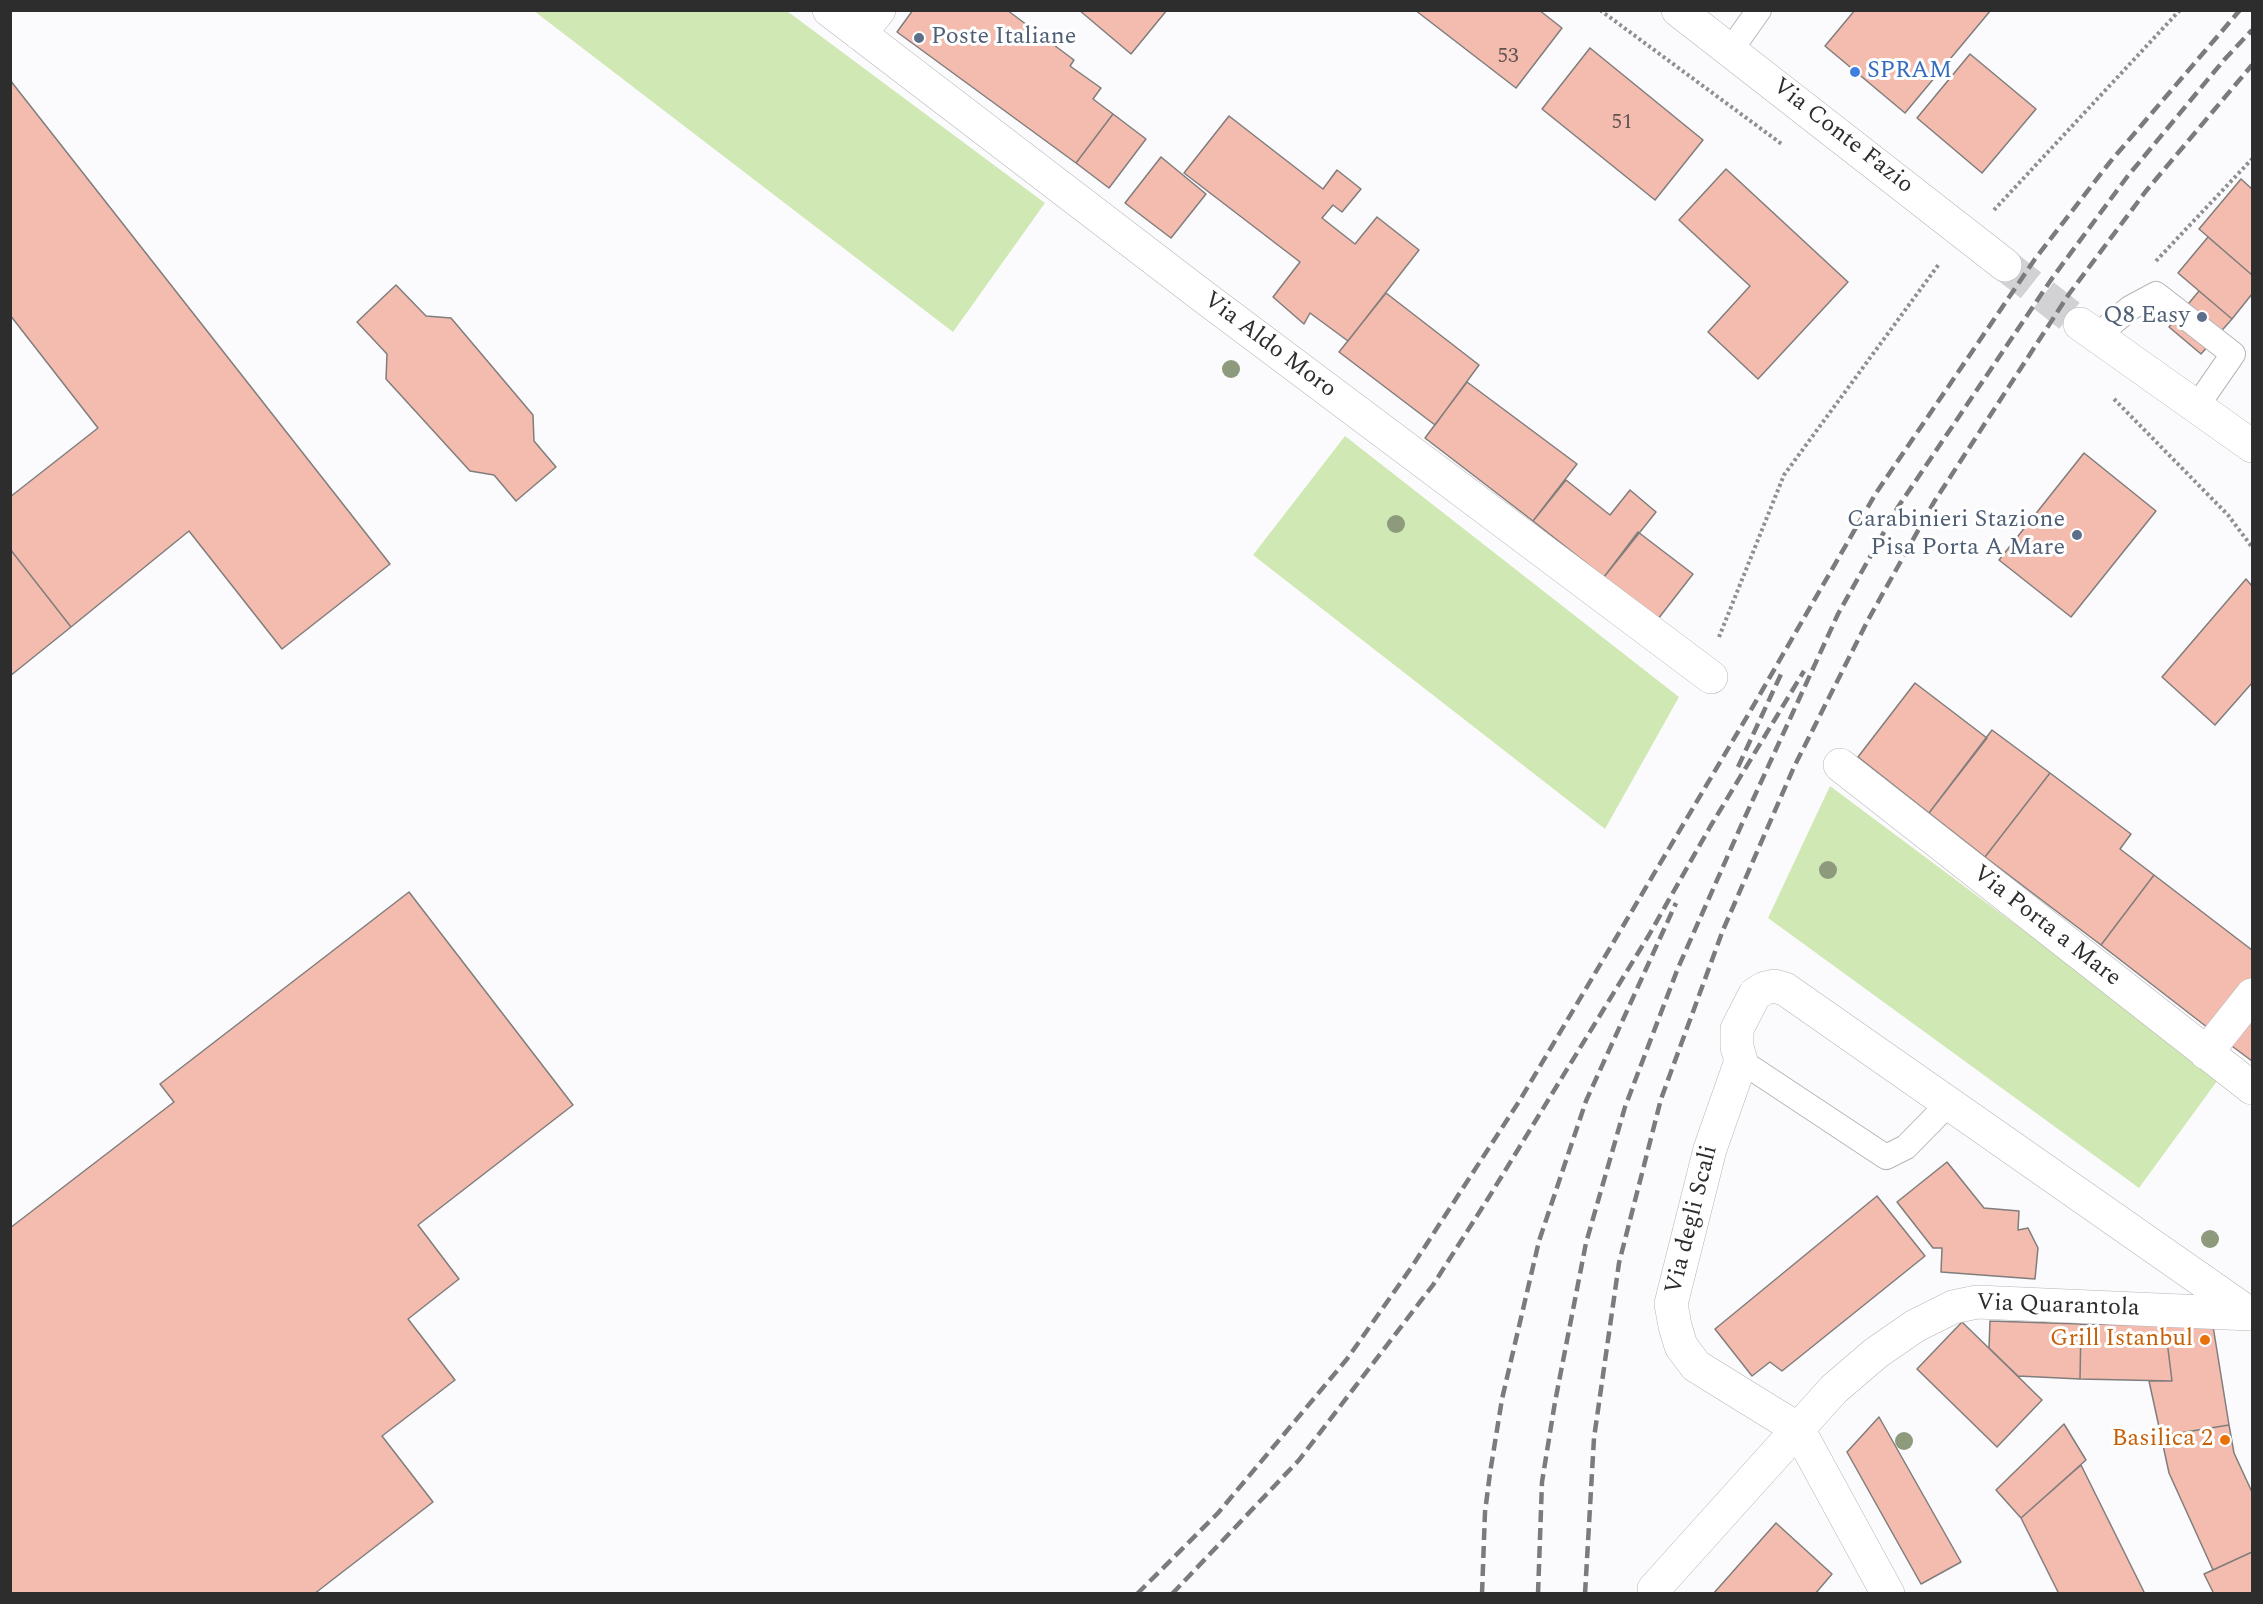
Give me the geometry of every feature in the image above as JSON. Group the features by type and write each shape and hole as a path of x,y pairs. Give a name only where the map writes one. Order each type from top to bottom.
{"street":[{"name":"Via Aldo Moro","path":"829,10 870,22 1204,297 1708,675"},
{"name":"Via Conte Fazio","path":"1678,10 2005,265"},
{"path":"2089,330 2253,446"},
{"name":"Via Porta a Mare","path":"1840,765 2253,1088"},
{"name":"Via degli Scali","path":"1798,1429 1696,1366 1681,1346 1671,1304 1710,1149 1741,1061 1737,1047 1737,1029 1755,994 1765,988 1774,986 1785,989 2251,1315"},
{"path":"2206,1053 2253,995"},
{"name":"Via Quarantola","path":"1654,1589 1834,1389 1876,1353 1915,1326 1953,1307 1977,1302 2251,1315"},
{"path":"1798,1429 1888,1593"}],"lane":[{"path":"1730,51 1759,10"},
{"path":"2089,330 2156,294 2233,354 2197,406"},
{"path":"1741,1061 1886,1157 1906,1148 1949,1103"}],"path":[{"path":"1600,10 1790,150"},
{"path":"1969,237 2180,10"},
{"path":"2154,263 2253,159"},
{"path":"1931,256 1948,270"},
{"path":"1708,675 1784,475 1940,263"},
{"path":"2118,402 2228,515 2253,547"}],"green space":[{"path":"534,11 787,11 1045,203 953,332"},
{"path":"1345,436 1679,697 1605,829 1253,555"},
{"path":"1830,786 2220,1077 2139,1188 1768,918"}],"building":[{"path":"913,10 1007,10 1074,60 1070,66 1101,88 1093,99 1113,114 1076,163 897,32"},
{"path":"1079,10 1167,10 1131,54"},
{"path":"1415,10 1539,10 1562,28 1516,88"},
{"path":"1855,10 1991,10 1905,113 1825,46"},
{"path":"1590,48 1703,140 1655,200 1542,109"},
{"path":"1970,54 2036,109 1982,173 1917,118"},
{"path":"10,80 390,564 282,649 189,531 71,627 10,549 10,497 98,428 10,315"},
{"path":"1113,114 1146,139 1109,188 1076,163"},
{"path":"1229,116 1323,189 1337,170 1361,189 1342,212 1333,205 1322,218 1355,244 1377,217 1419,250 1348,341 1310,313 1304,324 1273,297 1300,262 1184,173"},
{"path":"1161,157 1206,194 1171,238 1125,203"},
{"path":"1726,169 1848,282 1758,379 1708,332 1750,286 1679,220"},
{"path":"2241,179 2252,189 2252,275 2199,229"},
{"path":"2208,237 2252,275 2252,294 2232,319 2178,273"},
{"path":"396,285 426,316 451,318 533,415 534,441 556,467 516,501 494,475 470,471 386,379 387,354 357,322"},
{"path":"2199,291 2232,319 2201,354 2169,327"},
{"path":"1386,293 1479,365 1435,425 1339,352"},
{"path":"1467,382 1577,464 1533,521 1425,438"},
{"name":"Carabinieri Stazione Pisa Porta A Mare","path":"2084,453 2156,511 2071,617 1999,560"},
{"path":"1566,480 1610,515 1630,490 1656,512 1604,577 1533,521"},
{"path":"1638,532 1693,574 1658,619 1604,577"},
{"path":"10,549 71,627 10,676"},
{"path":"2246,579 2252,586 2252,683 2215,725 2162,677"},
{"path":"1915,683 1987,738 1929,813 1858,757"},
{"path":"1992,730 2050,773 1985,857 1929,813"},
{"path":"2050,773 2131,834 2120,849 2154,875 2101,945 1985,857"},
{"path":"2154,875 2252,950 2252,996 2221,1038 2101,945"},
{"path":"409,892 573,1105 418,1225 459,1279 408,1319 455,1380 382,1436 433,1502 314,1594 10,1594 10,1228 174,1102 160,1084"},
{"path":"2252,996 2252,1061 2221,1038"},
{"path":"1947,1162 1984,1208 2019,1211 2018,1230 2028,1228 2038,1248 2035,1279 1941,1272 1942,1248 1933,1248 1897,1202"},
{"path":"1877,1196 1925,1256 1782,1371 1770,1362 1752,1376 1715,1329"},
{"path":"1990,1321 2081,1324 2080,1379 2018,1376 1989,1348"},
{"path":"1962,1322 2042,1400 1997,1447 1917,1369"},
{"path":"2081,1324 2165,1325 2172,1381 2080,1379"},
{"path":"2165,1325 2213,1326 2229,1425 2161,1436 2149,1381 2172,1381"},
{"path":"1879,1417 1961,1562 1921,1584 1847,1452"},
{"path":"2064,1424 2086,1460 2021,1518 1996,1490"},
{"path":"2229,1425 2234,1453 2252,1492 2252,1552 2213,1570 2169,1473 2161,1436"},
{"path":"2081,1465 2145,1594 2059,1594 2021,1518"},
{"path":"1776,1523 1832,1574 1815,1594 1713,1594"},
{"path":"2252,1552 2252,1594 2214,1594 2204,1574"}],"tunnel":[{"path":"2005,265 2080,324"}],"railway":[{"path":"1137,1594 1218,1513 1347,1359 1413,1265 1520,1100 1748,715 1876,493 2035,259 2110,162 2240,10"},
{"path":"1538,1594 1542,1482 1586,1243 1625,1107 1678,968 1745,817 1838,614 1898,507 2053,277 2127,177 2224,60 2252,30"},
{"path":"1585,1594 1594,1438 1619,1263 1661,1099 1723,930 1794,767 1868,620 1934,502 2069,294 2146,191 2252,65"},
{"path":"1172,1594 1299,1460 1433,1285 1649,935 1710,827 1804,671"},
{"path":"1738,767 1782,672"},
{"path":"1482,1594 1485,1512 1490,1473 1502,1399 1539,1241 1586,1101 1676,903"}],"place":[{"name":"Poste Italiane","path":"919,38"},
{"name":"SPRAM","path":"1855,72"},
{"name":"Q8 Easy","path":"2202,317"},
{"name":"Carabinieri Stazione Pisa Porta A Mare","path":"2077,535"},
{"name":"Grill Istanbul","path":"2205,1340"},
{"name":"Basilica 2","path":"2225,1440"}]}
